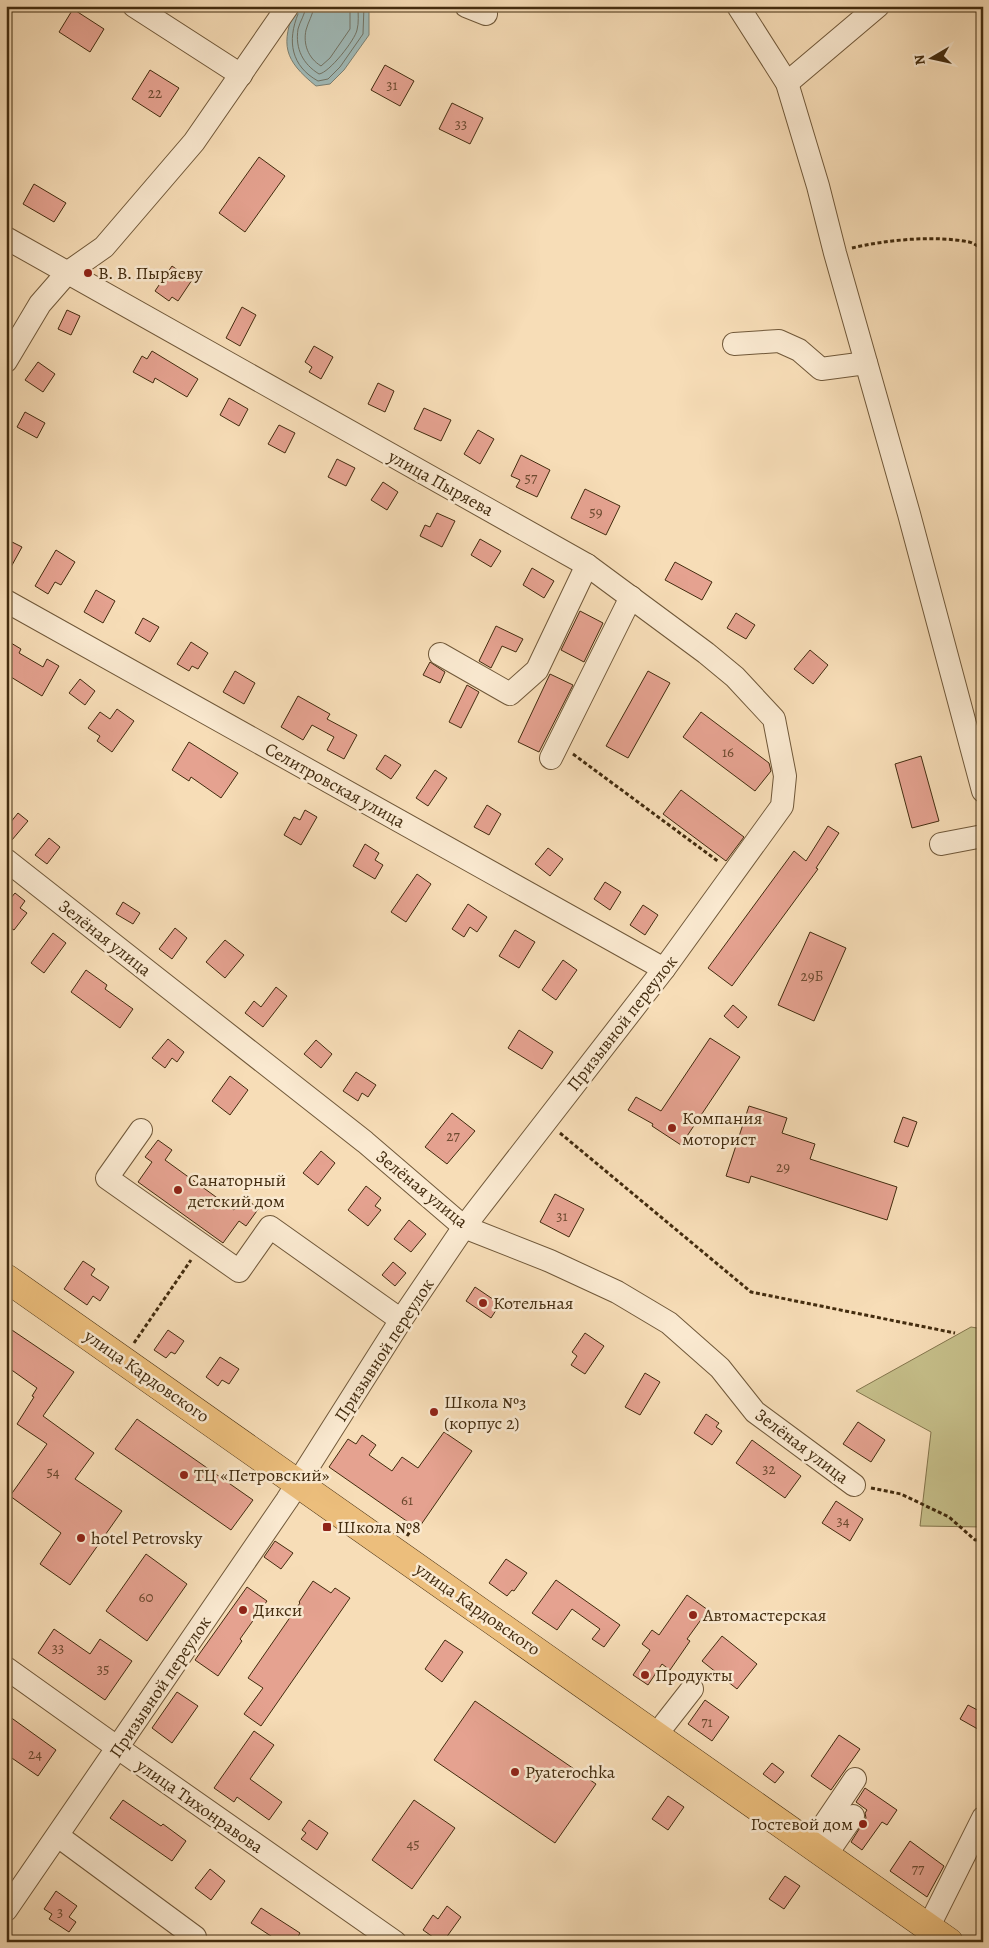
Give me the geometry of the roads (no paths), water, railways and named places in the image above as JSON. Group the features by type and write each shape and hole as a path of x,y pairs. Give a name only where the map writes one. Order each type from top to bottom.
{"main road":[{"name":"улица Кардовского","path":"6,1278 938,1935"}],"street":[{"path":"134,6 240,75"},
{"path":"6,361 40,304 67,273 104,247 194,142 288,6"},
{"path":"738,6 786,83 818,186 983,791"},
{"path":"786,83 878,6"},
{"name":"улица Пыряева","path":"6,238 587,565 631,597 728,671 774,719 785,776 782,806"},
{"path":"734,344 779,341 799,350 821,369 866,363"},
{"path":"440,654 510,694 537,670 587,565"},
{"path":"554,751 631,597"},
{"name":"Селитровская улица","path":"6,601 664,969"},
{"name":"Призывной переулок","path":"6,1910 286,1510 299,1483 401,1320 464,1227 664,969 782,806"},
{"path":"941,844 983,836"},
{"name":"Зелёная улица","path":"6,860 365,1142 464,1227 617,1292 669,1323 720,1368 755,1412 854,1485"},
{"path":"141,1130 107,1178 239,1271 270,1227 401,1320"},
{"name":"улица Тихонравова","path":"6,1668 383,1938"},
{"path":"656,1735 692,1688"},
{"path":"818,1850 855,1779"},
{"path":"818,1850 853,1816"},
{"path":"938,1935 983,1818"},
{"path":"58,1836 195,1937"}],"water":[{"path":"296,6 369,6 369,35 344,70 330,84 316,86 305,77 291,60 287,42 288,31"}],"place":[{"name":"В. В. Пыряеву","path":"88,273"},
{"name":"Компания моторист","path":"672,1128"},
{"name":"Санаторный детский дом","path":"178,1190"},
{"name":"Котельная","path":"483,1303"},
{"name":"Школа №3 (корпус 2)","path":"434,1412"},
{"name":"ТЦ «Петровский»","path":"184,1475"},
{"name":"Школа №8","path":"327,1527"},
{"name":"hotel Petrovsky","path":"81,1538"},
{"name":"Дикси","path":"243,1610"},
{"name":"Автомастерская","path":"693,1615"},
{"name":"Продукты","path":"645,1675"},
{"name":"Pyaterochka","path":"515,1772"},
{"name":"Гостевой дом","path":"863,1824"}]}
